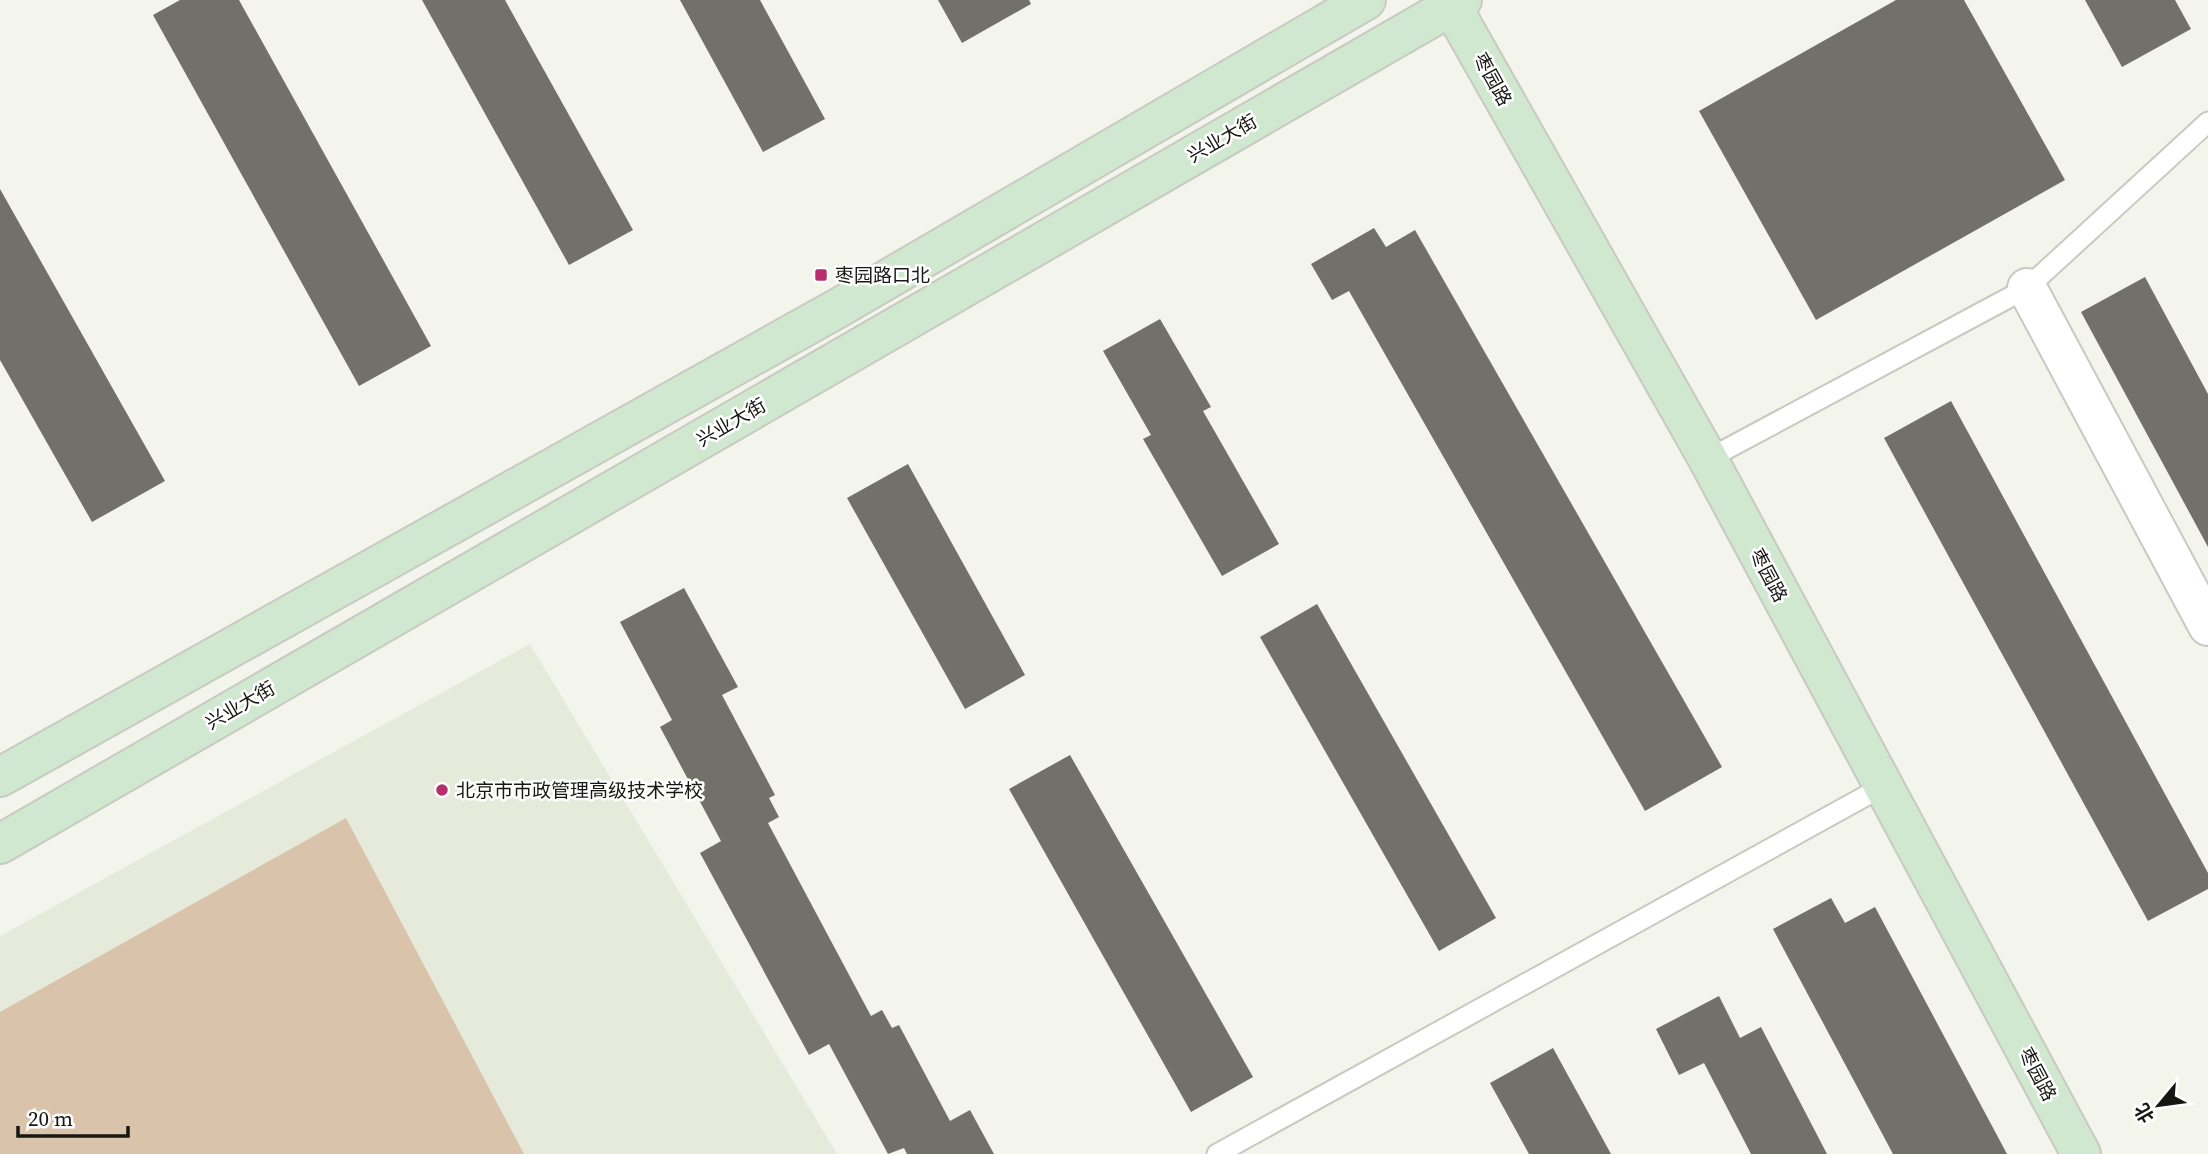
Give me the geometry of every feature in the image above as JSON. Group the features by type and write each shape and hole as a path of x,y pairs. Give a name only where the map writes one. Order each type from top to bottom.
{"main road":[{"path":"0,777 840,307 1366,0"},
{"name":"枣园路","path":"1454,2 1708,459 2081,1154"},
{"name":"兴业大街","path":"0,844 1454,2"}],"street":[{"path":"2027,288 2208,626"}],"lane":[{"path":"1708,459 2027,288 2208,122"},
{"path":"1217,1154 1882,786"}],"shaded area":[{"name":"北京市市政管理高级技术学校","path":"530,644 837,1154 0,1154 0,936"},
{"path":"346,818 524,1154 0,1154 0,1012"}],"building":[{"path":"180,0 239,0 431,346 359,386 153,15"},
{"path":"422,0 505,0 633,230 569,265"},
{"path":"680,0 760,0 825,119 763,152"},
{"path":"938,0 1029,0 1031,4 962,43"},
{"path":"1896,0 1964,0 2065,180 1816,320 1699,111"},
{"path":"2085,0 2175,0 2191,29 2122,67"},
{"path":"0,189 165,481 92,522 0,360"},
{"path":"1374,228 1386,247 1415,230 1722,767 1645,811 1349,291 1332,300 1311,264"},
{"path":"2145,277 2208,394 2208,547 2081,312"},
{"path":"1160,319 1211,407 1203,411 1279,544 1222,576 1143,439 1151,435 1103,351"},
{"path":"1951,401 2208,873 2208,889 2148,921 1884,438"},
{"path":"908,464 1025,675 965,709 847,498"},
{"path":"684,588 738,687 722,695 775,795 769,798 779,817 768,823 871,1016 882,1010 892,1028 899,1025 950,1121 970,1110 994,1154 907,1154 904,1148 888,1154 829,1044 809,1055 700,853 721,841 660,727 672,720 620,622"},
{"path":"1317,604 1496,918 1439,951 1260,637"},
{"path":"1070,755 1253,1077 1191,1112 1009,789"},
{"path":"1831,898 1845,923 1875,907 2007,1154 1893,1154 1773,929"},
{"path":"1719,996 1740,1038 1761,1027 1827,1154 1751,1154 1704,1063 1679,1075 1656,1029"},
{"path":"1553,1048 1611,1154 1529,1154 1490,1083"}],"place":[{"name":"枣园路口北","path":"821,275"},
{"name":"北京市市政管理高级技术学校","path":"442,790"}]}
